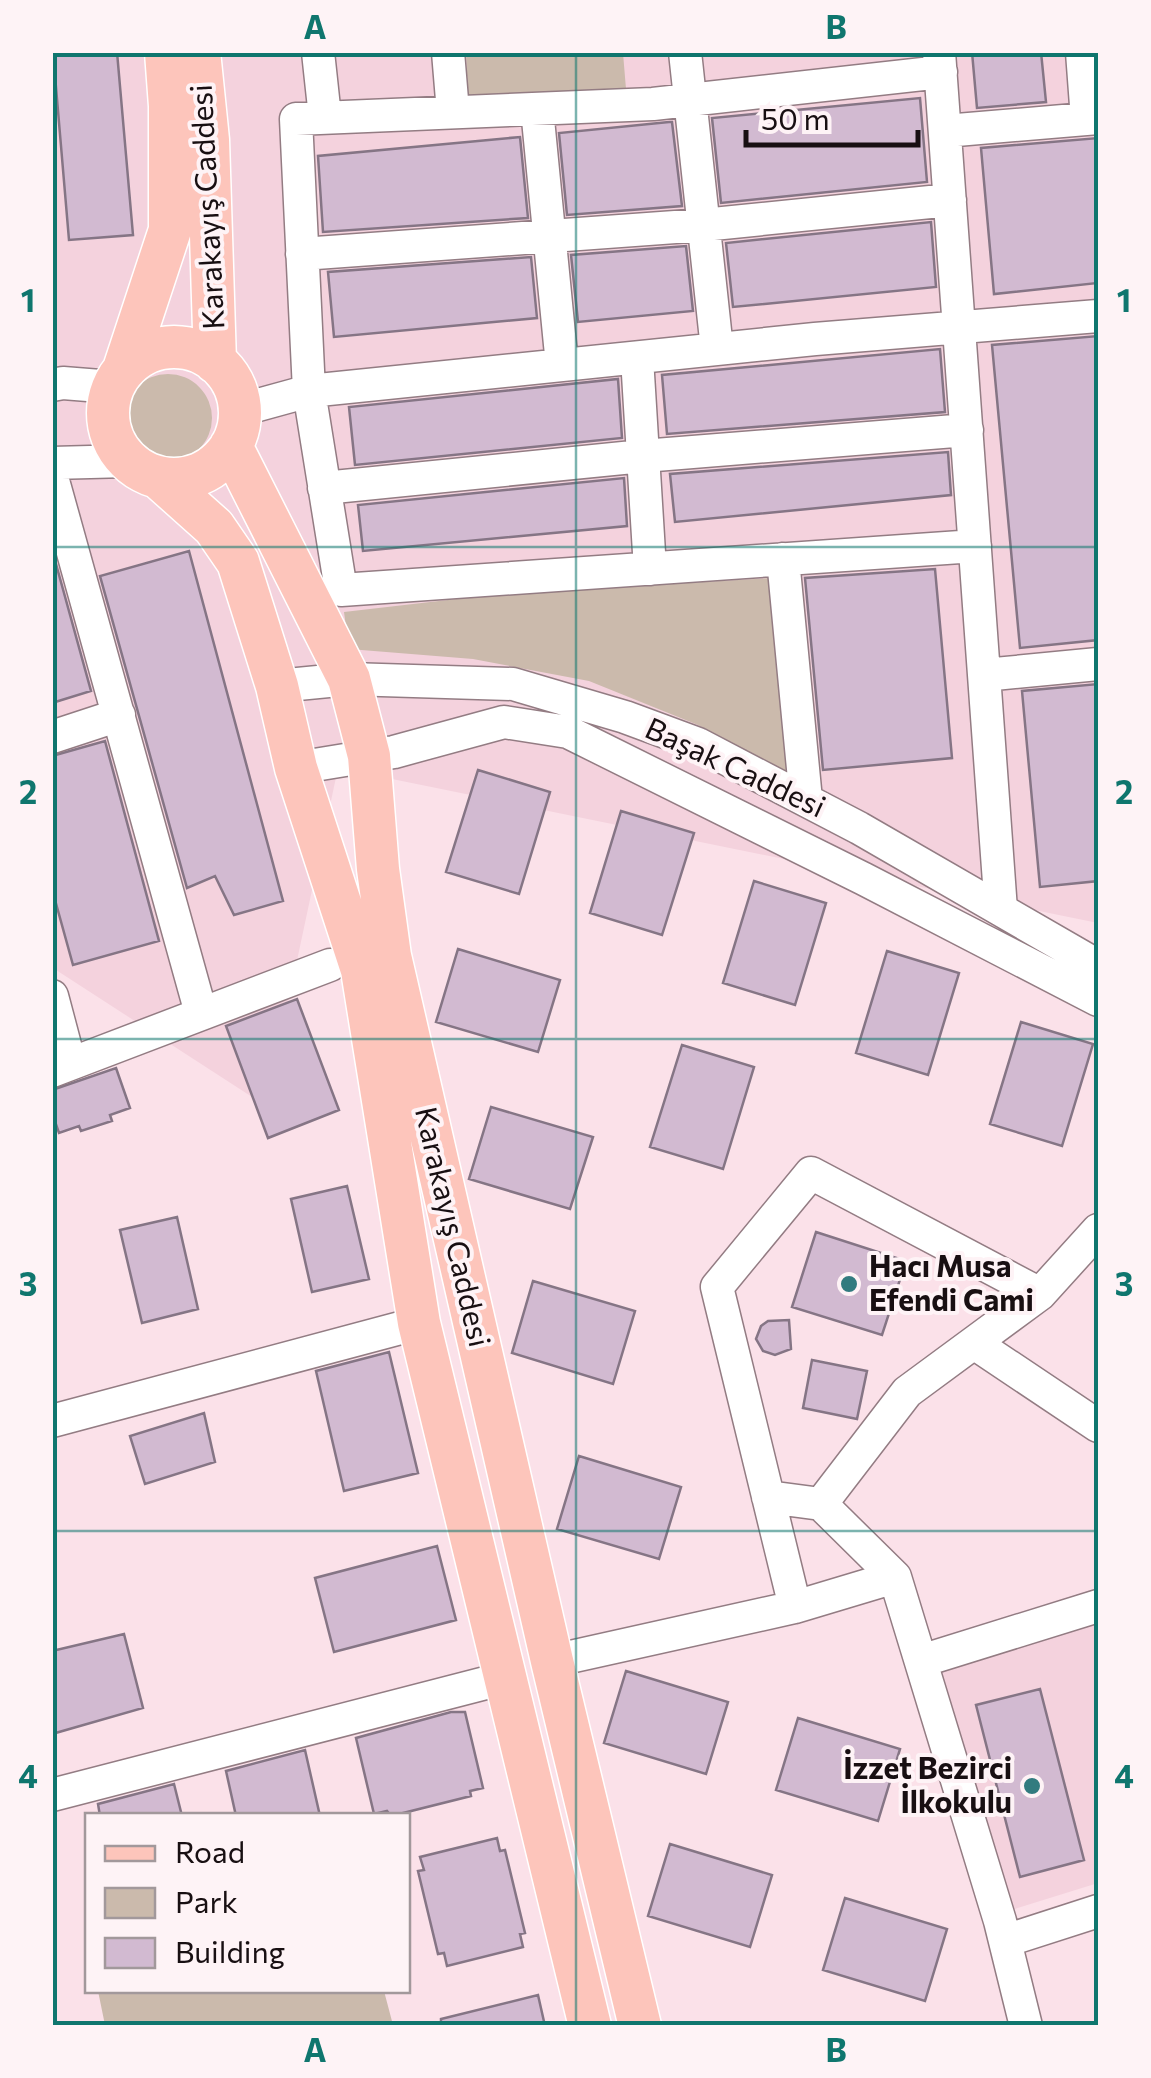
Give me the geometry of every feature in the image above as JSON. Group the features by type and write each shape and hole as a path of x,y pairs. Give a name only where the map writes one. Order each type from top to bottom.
{"main road":[{"name":"Karakayış Caddesi","path":"119,378 170,230 166,52"},
{"name":"Karakayış Caddesi","path":"199,52 208,140 215,362"},
{"path":"178,347 215,362 236,392 235,428 217,463 198,474 176,479 143,469 116,445 109,426 108,406 119,378 140,356 178,347"},
{"name":"Karakayış Caddesi","path":"235,428 349,679 369,756 390,956 640,2026"},
{"name":"Karakayış Caddesi","path":"143,469 214,527 238,562 278,686 296,768 362,970 418,1323 590,2026"}],"street":[{"path":"318,52 324,118"},
{"path":"448,52 453,112"},
{"path":"685,52 717,349"},
{"path":"945,132 1093,119 1082,52"},
{"path":"975,546 341,590 309,391 296,118 688,100 940,62 966,430 975,546 1001,910"},
{"path":"537,109 562,365"},
{"path":"302,254 703,224 950,200"},
{"path":"235,428 309,391 717,349 1098,316"},
{"path":"637,358 650,569"},
{"path":"52,385 119,378"},
{"path":"324,488 643,456 966,430"},
{"path":"52,462 143,469"},
{"path":"52,477 201,1013"},
{"path":"783,559 806,800"},
{"path":"984,674 1098,664"},
{"name":"Başak Caddesi","path":"278,686 349,679 513,684 625,716 698,744 806,800 1098,966"},
{"path":"52,737 119,715"},
{"name":"Başak Caddesi","path":"296,768 369,756 504,722 568,732 1098,1000"},
{"path":"52,996 61,1067 330,965"},
{"path":"794,1607 717,1287 811,1174 1040,1294"},
{"path":"822,1504 907,1392 1040,1294 1098,1230"},
{"path":"52,1421 418,1323"},
{"path":"974,1343 1098,1426"},
{"path":"768,1497 822,1504 895,1577 1026,2026"},
{"path":"552,1661 794,1607 895,1577"},
{"path":"920,1661 1098,1606"},
{"path":"52,1796 505,1678"},
{"path":"1004,1941 1098,1911"}],"shaded area":[{"path":"52,53 1098,53 1098,923 338,768 266,1106 53,968"},
{"name":"İzzet Bezirci İlkokulu","path":"1098,1615 1098,1883 1008,1911 941,1682 942,1674 945,1667"}],"green space":[{"path":"466,53 623,53 626,89 468,95"},
{"path":"159,374 177,374 193,381 205,393 212,418 205,443 193,455 177,462 159,462 143,455 131,443 124,427 124,409 131,393 143,381"},
{"path":"772,578 790,773 698,725 589,681 473,659 349,649 344,612 508,593"},
{"path":"98,1993 385,1993 393,2025 105,2025"}],"building":[{"path":"53,52 117,52 133,235 69,240"},
{"path":"972,52 1041,52 1046,102 977,108"},
{"path":"920,98 927,182 721,203 712,118"},
{"path":"672,122 682,206 567,215 559,133"},
{"path":"520,137 528,218 323,232 318,156"},
{"path":"1098,138 1098,283 994,294 981,148"},
{"path":"931,222 936,287 733,307 726,243"},
{"path":"686,246 693,311 578,322 571,255"},
{"path":"531,257 537,318 334,337 328,272"},
{"path":"1098,336 1098,640 1020,648 992,345"},
{"path":"940,349 945,412 667,434 662,375"},
{"path":"618,379 622,438 355,465 349,407"},
{"path":"948,452 951,495 675,522 670,474"},
{"path":"624,478 627,526 363,551 358,505"},
{"path":"189,551 283,901 234,915 215,876 187,888 100,576"},
{"path":"56,564 91,691 52,703 52,565"},
{"path":"935,569 952,758 823,770 805,578"},
{"path":"1098,684 1098,881 1040,887 1022,691"},
{"path":"105,741 159,941 73,965 52,889 52,756"},
{"path":"478,770 550,792 519,894 446,872"},
{"path":"621,811 694,833 662,935 590,913"},
{"path":"754,881 826,903 795,1005 723,983"},
{"path":"458,949 560,980 538,1052 436,1022"},
{"path":"887,951 959,973 928,1075 856,1053"},
{"path":"297,999 339,1110 268,1138 226,1026"},
{"path":"1021,1022 1093,1044 1062,1146 990,1124"},
{"path":"682,1045 754,1067 723,1169 650,1147"},
{"path":"116,1068 130,1108 110,1115 112,1121 59,1133 52,1113 52,1090"},
{"path":"491,1107 593,1137 570,1209 469,1179"},
{"path":"347,1186 369,1279 312,1292 291,1199"},
{"path":"177,1217 198,1309 142,1323 120,1230"},
{"name":"Hacı Musa Efendi Cami","path":"816,1232 906,1261 882,1335 792,1307"},
{"path":"533,1281 635,1311 613,1384 512,1353"},
{"path":"789,1320 791,1349 775,1355 763,1351 756,1339 761,1326 768,1321"},
{"path":"389,1352 418,1473 344,1491 316,1371"},
{"path":"812,1360 867,1371 857,1419 803,1408"},
{"path":"204,1413 215,1462 145,1484 130,1436"},
{"path":"579,1456 681,1487 659,1559 557,1529"},
{"path":"437,1546 456,1620 334,1652 315,1578"},
{"path":"124,1634 143,1708 52,1734 52,1651"},
{"path":"626,1671 728,1702 706,1774 604,1743"},
{"path":"1040,1689 1084,1860 1020,1877 976,1705"},
{"path":"451,1712 465,1712 483,1788 470,1791 471,1796 403,1813 374,1813 356,1738"},
{"path":"798,1718 900,1749 878,1821 776,1790"},
{"path":"305,1750 319,1813 235,1813 226,1771"},
{"path":"174,1784 181,1813 100,1813 98,1804"},
{"path":"497,1838 500,1851 505,1850 525,1933 520,1934 523,1947 447,1966 444,1953 438,1954 418,1871 424,1870 420,1857"},
{"path":"670,1844 772,1875 750,1947 648,1916"},
{"path":"845,1898 947,1929 925,2001 823,1970"},
{"path":"538,1995 545,2026 441,2026 441,2019"}],"place":[{"name":"Hacı Musa Efendi Cami","path":"849,1284"},
{"name":"İzzet Bezirci İlkokulu","path":"1032,1786"}]}
